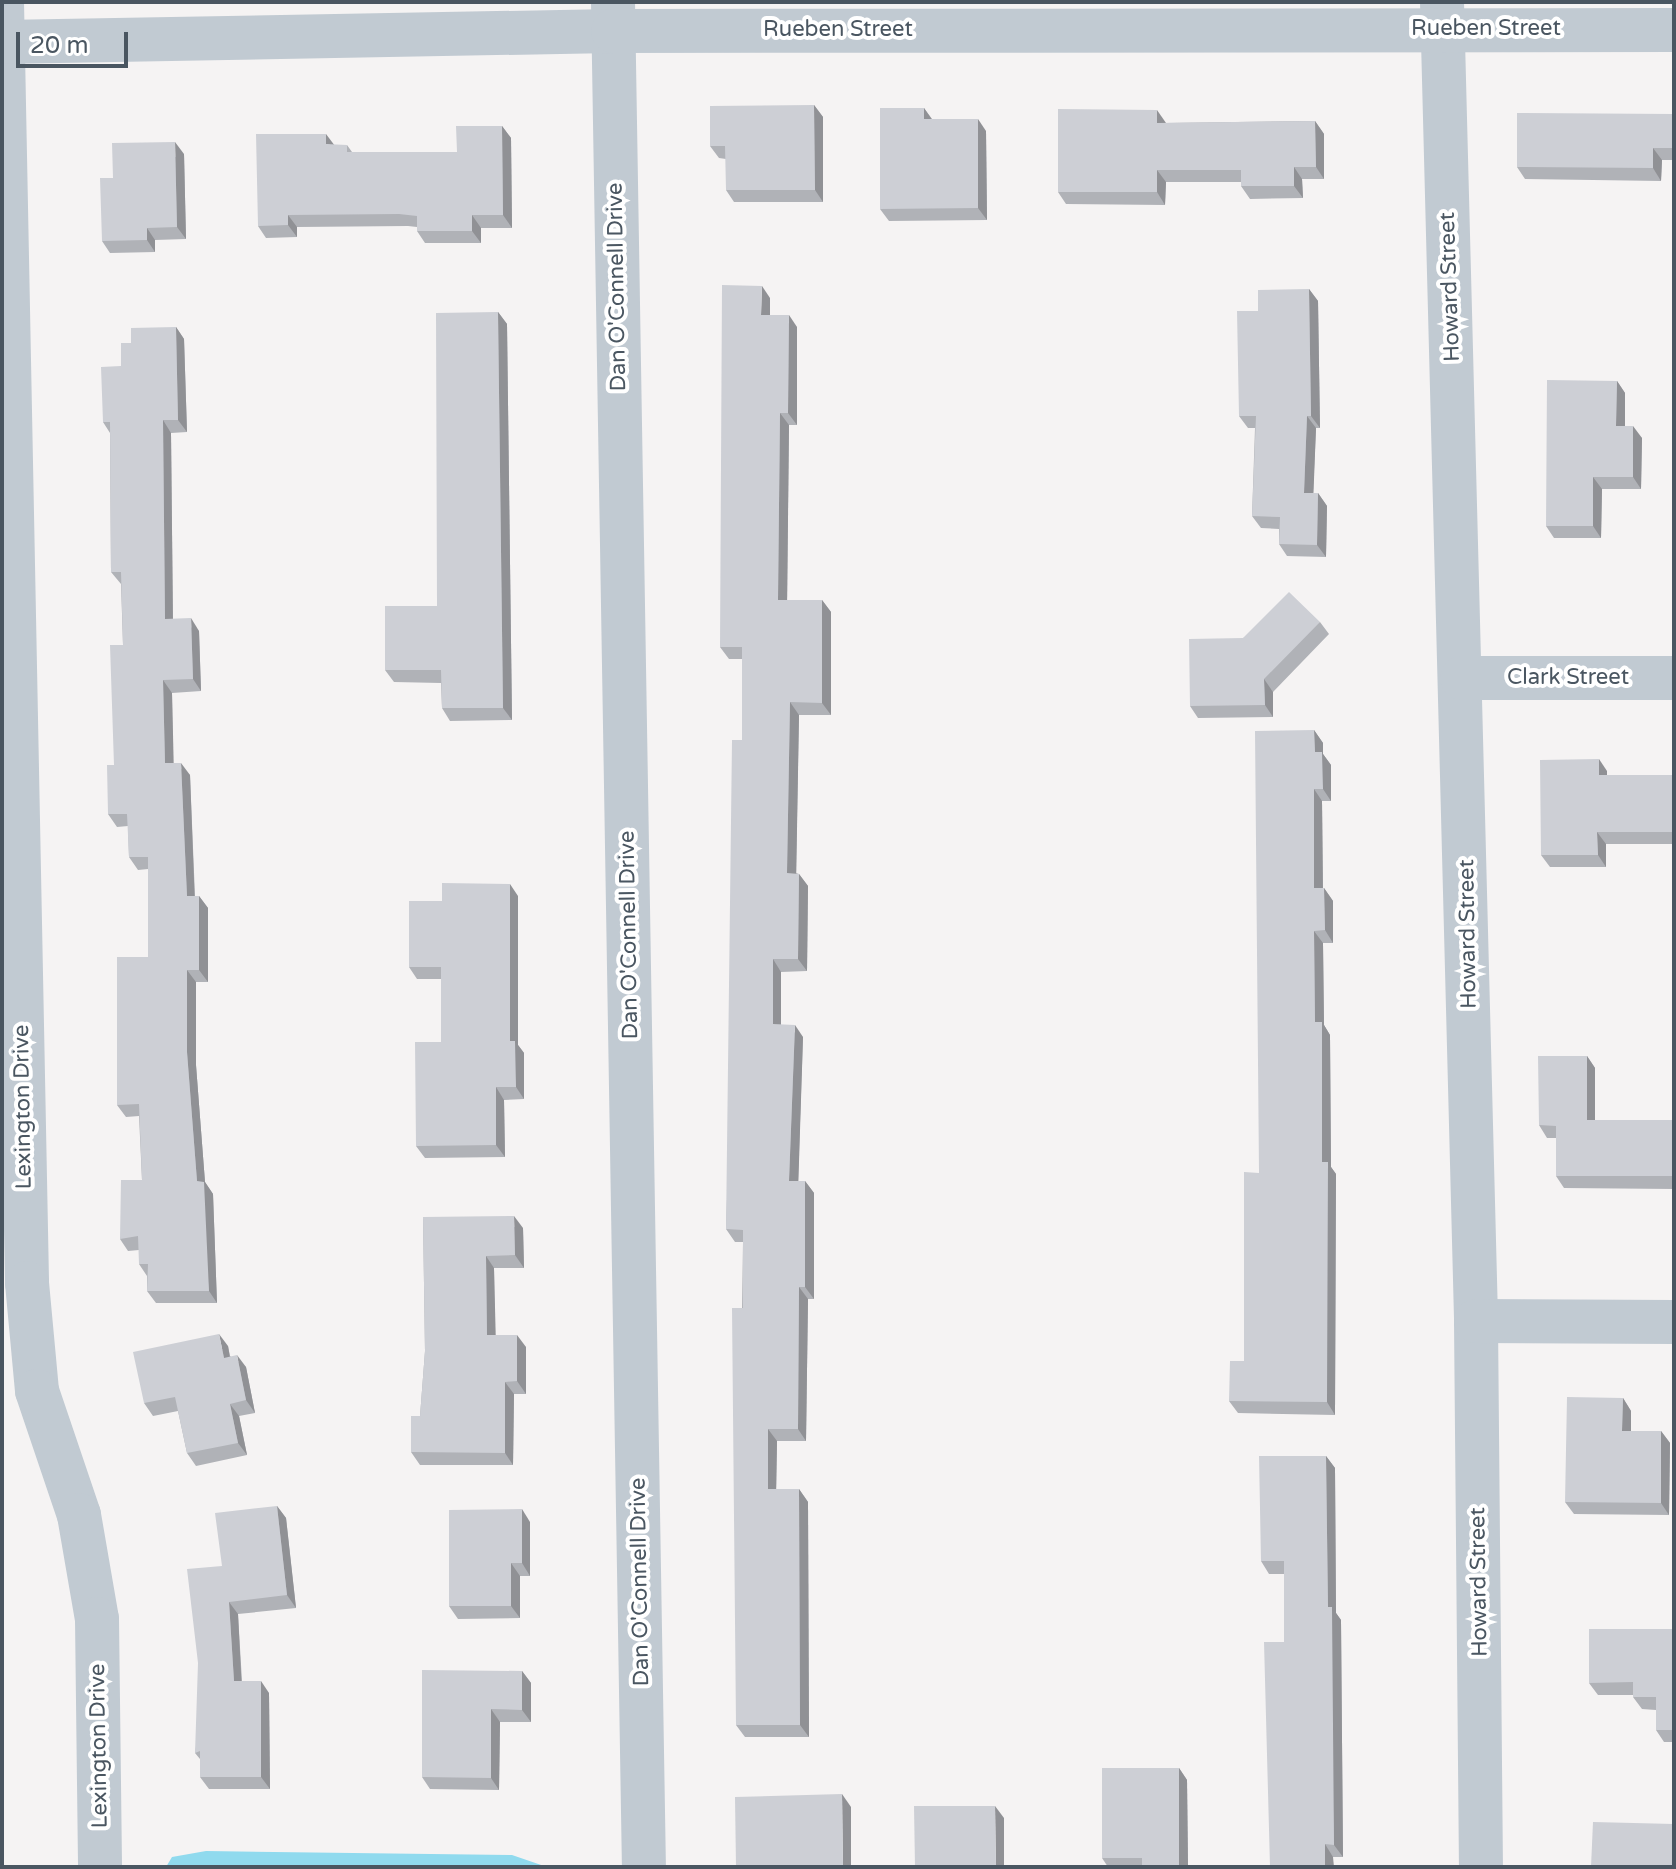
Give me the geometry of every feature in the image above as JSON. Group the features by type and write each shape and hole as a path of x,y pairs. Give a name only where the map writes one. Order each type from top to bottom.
{"street":[{"name":"Lexington Drive","path":"2,2 27,1283 37,1391 79,1515 97,1619 100,1867"},
{"name":"Rueben Street","path":"2,42 613,17 1442,15 1674,30"},
{"name":"Howard Street","path":"1442,15 1462,678 1476,1321 1481,1867"},
{"name":"Dan O'Connell Drive","path":"613,17 644,1867"},
{"name":"Clark Street","path":"1462,678 1674,678"},
{"path":"1476,1321 1674,1322"}],"water":[{"path":"206,1851 512,1855 547,1867 166,1867 172,1857"}],"building":[{"path":"814,105 815,190 726,190 725,146 710,146 710,106"},
{"path":"880,108 924,108 924,119 978,119 978,208 880,209"},
{"path":"1058,109 1157,110 1157,123 1315,121 1316,167 1294,167 1294,186 1241,186 1241,170 1157,170 1157,192 1058,192"},
{"path":"1517,113 1674,114 1674,148 1653,148 1653,168 1517,167"},
{"path":"456,126 502,126 503,215 472,215 472,231 417,231 417,216 399,214 288,215 288,225 258,226 256,134 326,134 326,144 347,145 347,152 457,152"},
{"path":"175,142 177,227 147,228 147,240 102,241 100,178 113,178 112,143"},
{"path":"722,285 762,286 761,315 789,315 788,413 780,413 778,600 822,600 822,703 790,702 787,873 799,874 798,959 773,959 773,1024 795,1025 789,1181 805,1181 805,1287 799,1287 798,1429 768,1429 768,1489 799,1489 800,1725 736,1725 732,1308 743,1308 743,1230 726,1229 732,740 742,740 742,647 720,647"},
{"path":"1309,289 1311,416 1307,416 1304,493 1318,493 1317,545 1279,544 1280,517 1252,516 1256,416 1239,416 1237,311 1258,311 1258,290"},
{"path":"498,312 503,708 442,708 441,670 385,670 385,606 437,606 436,313"},
{"path":"176,327 178,420 163,420 165,619 191,618 193,679 163,680 165,763 181,763 187,896 199,896 199,970 187,970 187,1052 197,1181 204,1182 209,1291 147,1291 148,1264 139,1264 138,1236 120,1239 121,1180 142,1180 139,1104 117,1105 117,957 148,957 148,857 129,857 127,814 108,814 107,765 114,765 110,645 123,645 121,572 111,572 110,422 103,422 101,367 121,366 121,343 131,343 131,328"},
{"path":"1547,380 1617,381 1616,426 1633,426 1633,477 1593,477 1593,526 1546,526"},
{"path":"1289,592 1320,622 1264,679 1265,705 1190,706 1189,639 1243,638"},
{"path":"1314,730 1315,752 1322,752 1323,789 1314,789 1314,888 1324,888 1325,930 1314,931 1315,1022 1322,1022 1322,1162 1328,1162 1327,1402 1229,1401 1230,1361 1244,1361 1244,1172 1259,1173 1255,731"},
{"path":"1599,759 1599,775 1674,775 1674,832 1597,832 1598,855 1541,855 1540,760"},
{"path":"442,883 510,884 510,1041 515,1041 516,1087 496,1087 496,1145 416,1146 415,1042 441,1042 441,967 409,967 409,901 442,901"},
{"path":"1538,1056 1587,1056 1587,1120 1674,1120 1674,1176 1556,1176 1556,1126 1539,1125"},
{"path":"514,1216 515,1255 486,1256 487,1335 517,1335 517,1381 505,1382 505,1453 411,1452 411,1416 420,1416 425,1351 423,1217"},
{"path":"219,1334 224,1358 237,1355 246,1400 230,1404 238,1443 187,1453 175,1397 144,1403 133,1352"},
{"path":"1567,1397 1623,1398 1622,1431 1661,1431 1661,1503 1565,1502"},
{"path":"1259,1456 1326,1456 1328,1607 1332,1607 1334,1845 1325,1844 1325,1867 1270,1867 1264,1642 1284,1642 1284,1561 1261,1561"},
{"path":"277,1506 287,1595 229,1602 234,1681 261,1681 261,1777 200,1777 200,1751 195,1753 198,1663 187,1569 222,1566 215,1513"},
{"path":"522,1509 522,1563 511,1563 511,1606 449,1606 449,1510"},
{"path":"1589,1629 1674,1629 1674,1730 1656,1730 1656,1697 1633,1697 1633,1682 1589,1683"},
{"path":"422,1670 522,1671 522,1710 491,1709 491,1778 422,1777"},
{"path":"1102,1768 1179,1768 1179,1867 1142,1867 1142,1858 1102,1858"},
{"path":"842,1794 843,1867 736,1867 735,1797"},
{"path":"914,1806 995,1806 996,1867 915,1867"},
{"path":"1593,1822 1674,1824 1674,1867 1591,1867"}]}
